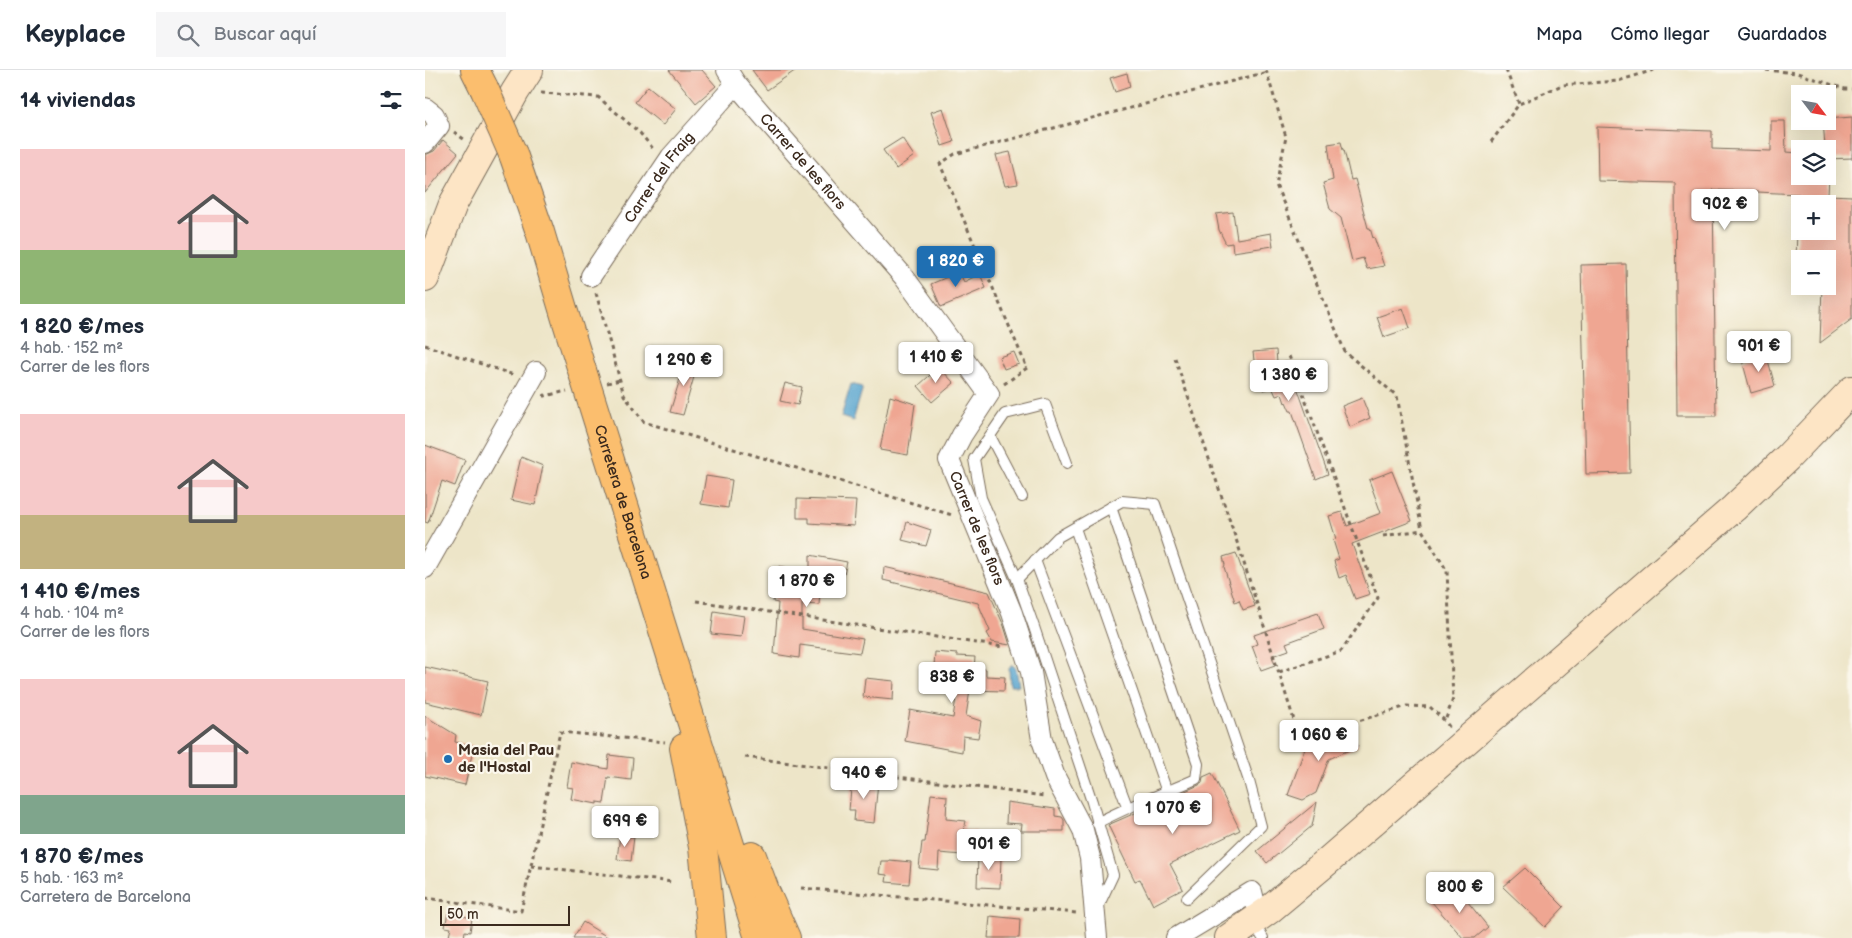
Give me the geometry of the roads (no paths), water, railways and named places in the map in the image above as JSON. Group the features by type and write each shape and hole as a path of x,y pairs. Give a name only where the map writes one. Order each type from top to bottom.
{"highway":[{"name":"Carretera de Barcelona","path":"479,79 513,154 541,232 565,319 759,938"},
{"path":"662,626 703,848 712,938"},
{"path":"662,626 765,893 786,938"}],"street":[{"name":"Carrer del Fraig","path":"591,276 666,165 731,77"},
{"name":"Carrer de les flors","path":"731,77 904,277 989,394 962,435 949,460 1012,613 1031,672 1042,740 1055,776 1083,830 1090,858 1097,938"},
{"path":"425,278 453,204 522,81"},
{"path":"425,108 434,115 439,126 425,143"},
{"path":"425,568 533,377"},
{"path":"1229,938 1259,925 1330,859 1734,508 1787,458 1852,390"},
{"path":"1176,938 1252,892 1259,925"}],"lane":[{"path":"1067,463 1045,404 1005,414 975,459 981,498 1017,579 1035,627 1113,875 1095,914"},
{"path":"990,436 1022,497"},
{"path":"1017,579 1058,537 1122,501 1155,504 1249,780 1261,826 1187,898"},
{"path":"1097,823 1127,806 1167,792 1196,779 1198,764 1111,507"},
{"path":"1075,528 1167,792"},
{"path":"1035,560 1127,806"}],"water":[{"path":"851,384 863,387 853,421 841,417"},
{"path":"1012,665 1016,668 1019,686 1010,686 1009,669"}],"place":[{"name":"Masia del Pau de l'Hostal","path":"448,759"}]}
